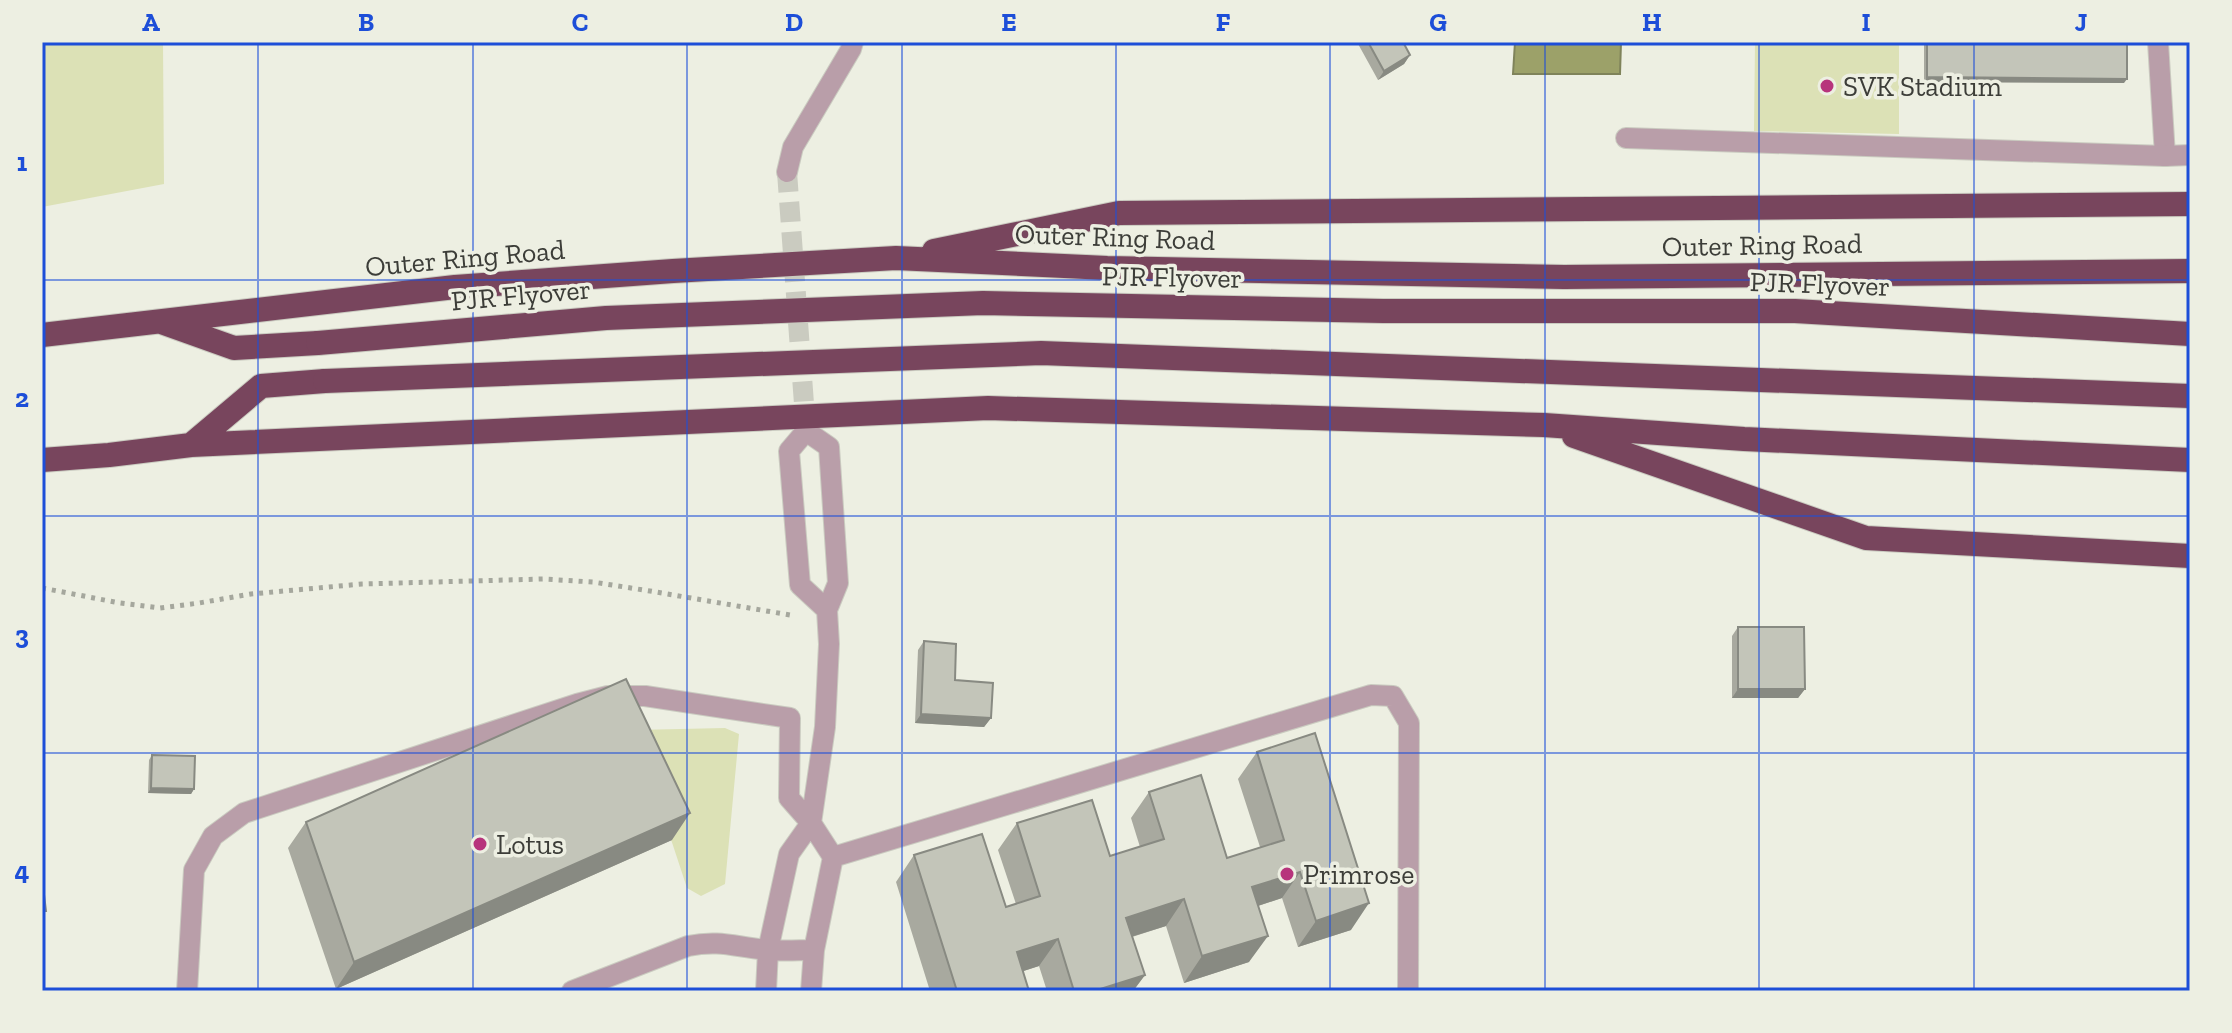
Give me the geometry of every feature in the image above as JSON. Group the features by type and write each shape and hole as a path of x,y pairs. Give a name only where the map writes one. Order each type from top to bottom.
{"highway":[{"path":"896,258 1119,213 2190,204"},
{"name":"Outer Ring Road","path":"42,335 455,287 896,258 1107,268 1564,277 2190,271"},
{"name":"PJR Flyover","path":"158,321 234,348 606,318 983,303 1383,311 1795,311 2190,334"},
{"path":"191,445 261,386 1041,353 2190,396"},
{"path":"42,460 191,445 988,408 1544,425 1744,439 2190,460"},
{"path":"1544,425 1866,538 2190,556"}],"street":[{"path":"787,172 793,147 853,42"},
{"path":"2158,42 2165,156"},
{"path":"1626,138 2190,155"},
{"path":"766,991 768,950 789,854 811,823 825,727 829,644 827,610 838,583 829,447 806,431 789,451 800,585 827,610"},
{"path":"833,857 1371,695 1393,696 1409,723 1402,989"},
{"path":"187,991 194,870 213,836 244,813 608,696 645,696 790,718 789,798 811,823 833,857 814,950 811,991"},
{"path":"572,991 688,946 723,942 768,950 814,950"}],"path":[{"path":"42,588 160,608 251,594 348,585 543,579 593,582 791,615 827,610"}],"shaded area":[{"path":"42,42 163,42 164,184 42,207"},
{"path":"1515,42 1621,42 1620,74 1513,74"},
{"name":"SVK Stadium","path":"1755,42 1899,42 1899,134 1754,131"},
{"path":"725,728 739,734 725,884 701,896 687,888 635,730"}],"building":[{"path":"1368,42 1403,42 1410,55 1384,71"},
{"path":"1927,42 2127,42 2127,79 1927,77"},
{"path":"1738,627 1804,627 1805,689 1738,689"},
{"path":"924,641 956,644 955,680 993,683 991,718 921,714"},
{"name":"Lotus","path":"626,679 690,813 354,962 306,822"},
{"name":"Primrose","path":"1315,733 1369,903 1316,921 1300,872 1252,887 1268,936 1202,956 1184,899 1126,918 1145,975 1094,991 1074,991 1058,939 1017,952 1029,991 957,991 914,855 982,834 1006,907 1040,896 1017,823 1092,800 1110,856 1164,839 1149,792 1201,775 1227,858 1284,840 1257,752"},
{"path":"152,755 195,756 194,789 151,788"},
{"path":"42,878 46,911 42,911"}],"tunnel":[{"path":"787,172 806,431"}],"place":[{"name":"SVK Stadium","path":"1827,86"},
{"name":"Lotus","path":"480,844"},
{"name":"Primrose","path":"1287,874"}]}
